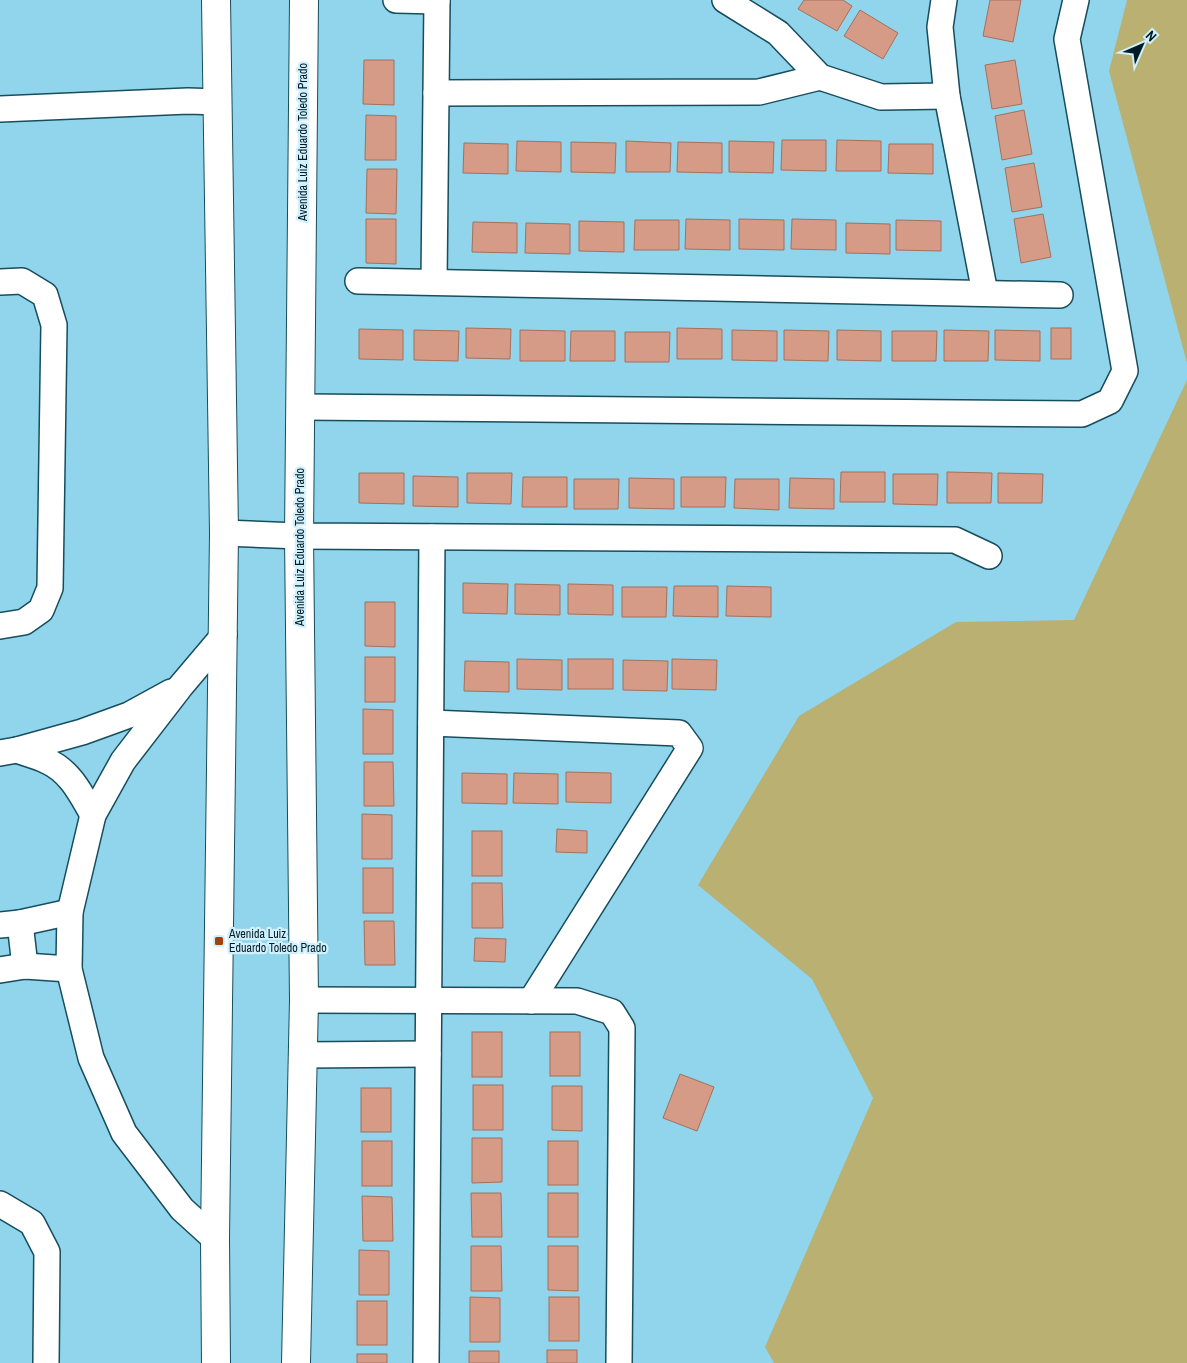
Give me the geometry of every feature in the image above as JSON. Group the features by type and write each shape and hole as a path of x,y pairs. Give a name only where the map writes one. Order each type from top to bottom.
{"main road":[{"path":"216,0 224,533 215,1239 216,1363"},
{"name":"Avenida Luiz Eduardo Toledo Prado","path":"296,1363 304,1000 299,536 304,0"}],"street":[{"path":"396,0 437,1 434,282"},
{"path":"725,0 778,33 820,77 881,97 947,96"},
{"path":"944,0 940,27 947,96 985,293"},
{"path":"301,407 1082,414 1110,400 1125,371 1067,39 1076,0"},
{"path":"436,93 759,92 820,77"},
{"path":"0,109 188,101 218,102"},
{"path":"0,282 22,281 45,295 54,324 50,588 41,610 24,622 0,626"},
{"path":"358,281 1060,295"},
{"path":"224,533 299,536 955,540 989,556"},
{"path":"426,1363 432,537"},
{"path":"215,1239 182,1209 124,1133 91,1058 69,969 70,912 93,815 123,761 180,687 224,635"},
{"path":"9,751 82,732 129,715 180,687"},
{"path":"431,723 679,733 690,748 531,1000"},
{"path":"9,751 48,761 66,774 79,791 93,815"},
{"path":"25,966 10,924 70,912"},
{"path":"0,970 25,966 69,969"},
{"path":"304,1000 577,1001 612,1012 622,1028 619,1363"},
{"path":"303,1055 428,1054"},
{"path":"0,1204 32,1223 47,1252 46,1363"}],"shaded area":[{"path":"1127,0 1187,0 1187,363 1109,71"},
{"path":"1187,380 1187,1363 774,1363 765,1347 873,1098 812,979 698,885 799,716 956,622 1074,620"}],"building":[{"path":"804,0 843,0 852,6 837,31 798,9"},
{"path":"990,0 1021,0 1013,42 983,36"},
{"path":"860,10 898,33 883,59 844,36"},
{"path":"364,60 394,60 394,105 363,104"},
{"path":"1015,60 1022,104 992,109 985,65"},
{"path":"1024,110 1032,154 1002,160 995,116"},
{"path":"366,115 396,116 396,160 365,160"},
{"path":"782,140 826,140 826,171 781,170"},
{"path":"837,140 881,141 881,171 836,171"},
{"path":"517,141 561,142 561,172 516,171"},
{"path":"626,141 671,143 670,172 626,172"},
{"path":"729,141 774,142 773,173 729,172"},
{"path":"571,142 616,143 615,173 571,172"},
{"path":"678,142 722,143 722,173 677,172"},
{"path":"464,143 508,144 508,174 463,173"},
{"path":"889,144 933,144 933,174 888,173"},
{"path":"1034,163 1042,207 1012,212 1005,168"},
{"path":"367,169 397,169 396,214 366,213"},
{"path":"1043,214 1051,257 1021,263 1014,219"},
{"path":"366,219 396,219 396,264 366,263"},
{"path":"686,219 730,220 730,250 685,249"},
{"path":"739,219 784,220 784,250 739,249"},
{"path":"792,219 836,220 836,250 791,249"},
{"path":"635,220 679,220 679,250 634,250"},
{"path":"896,220 941,221 941,251 896,250"},
{"path":"579,221 624,222 624,252 579,251"},
{"path":"473,222 517,223 517,253 472,252"},
{"path":"526,223 570,224 570,254 525,253"},
{"path":"846,223 890,224 890,254 846,253"},
{"path":"466,328 511,329 510,359 466,358"},
{"path":"677,328 722,329 722,359 677,359"},
{"path":"1051,328 1071,328 1071,359 1051,359"},
{"path":"359,329 403,330 403,360 359,359"},
{"path":"414,330 459,331 458,361 414,360"},
{"path":"520,330 565,331 565,361 520,361"},
{"path":"732,330 777,331 777,361 732,360"},
{"path":"784,330 829,331 828,361 784,360"},
{"path":"837,330 881,331 881,361 837,360"},
{"path":"944,330 989,331 988,361 944,361"},
{"path":"995,330 1040,331 1040,361 995,360"},
{"path":"571,331 615,331 615,361 570,361"},
{"path":"892,331 937,331 936,361 892,361"},
{"path":"625,332 670,332 669,362 625,362"},
{"path":"841,472 885,472 885,502 840,502"},
{"path":"947,472 992,473 991,503 947,503"},
{"path":"359,473 404,473 404,504 359,503"},
{"path":"467,473 512,473 511,504 467,503"},
{"path":"998,473 1043,474 1042,503 998,503"},
{"path":"893,474 938,474 937,505 893,504"},
{"path":"413,476 458,477 458,507 413,506"},
{"path":"523,477 567,477 567,507 522,507"},
{"path":"681,477 726,477 725,507 681,507"},
{"path":"629,478 674,479 674,509 629,508"},
{"path":"790,478 834,479 834,509 789,508"},
{"path":"574,479 619,479 618,509 574,509"},
{"path":"735,479 779,479 779,510 734,508"},
{"path":"463,583 508,584 507,614 463,613"},
{"path":"515,584 560,585 560,615 515,614"},
{"path":"568,584 613,585 613,615 568,614"},
{"path":"674,586 718,586 718,617 673,616"},
{"path":"727,586 771,587 771,617 726,616"},
{"path":"622,587 667,587 666,617 622,617"},
{"path":"365,602 395,602 395,647 365,646"},
{"path":"365,657 395,657 395,702 365,702"},
{"path":"517,659 562,660 562,690 517,689"},
{"path":"568,659 613,659 613,689 568,689"},
{"path":"672,659 717,660 716,690 672,689"},
{"path":"623,660 668,661 667,691 623,690"},
{"path":"465,661 509,662 509,692 464,691"},
{"path":"363,709 393,710 393,754 363,754"},
{"path":"364,762 393,762 394,806 364,806"},
{"path":"566,772 611,773 611,803 566,802"},
{"path":"462,773 507,774 507,804 462,803"},
{"path":"514,773 558,774 558,804 513,803"},
{"path":"362,814 392,815 392,859 362,859"},
{"path":"557,829 587,831 587,853 556,852"},
{"path":"472,831 502,831 502,876 472,876"},
{"path":"363,868 393,868 393,913 363,913"},
{"path":"472,883 502,883 503,928 472,928"},
{"path":"364,921 394,921 395,965 365,965"},
{"path":"475,938 506,939 505,962 474,961"},
{"path":"472,1032 502,1032 502,1077 472,1077"},
{"path":"550,1032 580,1032 580,1076 550,1076"},
{"path":"680,1074 714,1087 697,1131 663,1118"},
{"path":"473,1085 503,1085 503,1130 473,1130"},
{"path":"552,1086 582,1086 582,1131 552,1130"},
{"path":"361,1088 391,1088 391,1132 361,1132"},
{"path":"472,1138 502,1138 502,1182 472,1183"},
{"path":"362,1141 392,1141 392,1186 362,1186"},
{"path":"548,1141 578,1141 578,1185 548,1185"},
{"path":"471,1193 501,1193 502,1237 472,1237"},
{"path":"548,1193 578,1193 578,1237 548,1237"},
{"path":"362,1196 392,1197 393,1241 363,1241"},
{"path":"471,1246 501,1246 502,1291 471,1291"},
{"path":"548,1246 578,1246 578,1291 548,1290"},
{"path":"359,1250 389,1251 389,1295 359,1295"},
{"path":"470,1297 500,1298 500,1342 470,1342"},
{"path":"549,1297 579,1297 579,1341 549,1341"},
{"path":"357,1301 387,1301 387,1345 357,1345"},
{"path":"547,1350 577,1350 577,1363 547,1363"},
{"path":"469,1351 499,1351 499,1363 469,1363"},
{"path":"357,1354 387,1354 387,1363 357,1363"}],"place":[{"name":"Avenida Luiz Eduardo Toledo Prado","path":"219,941"}]}
